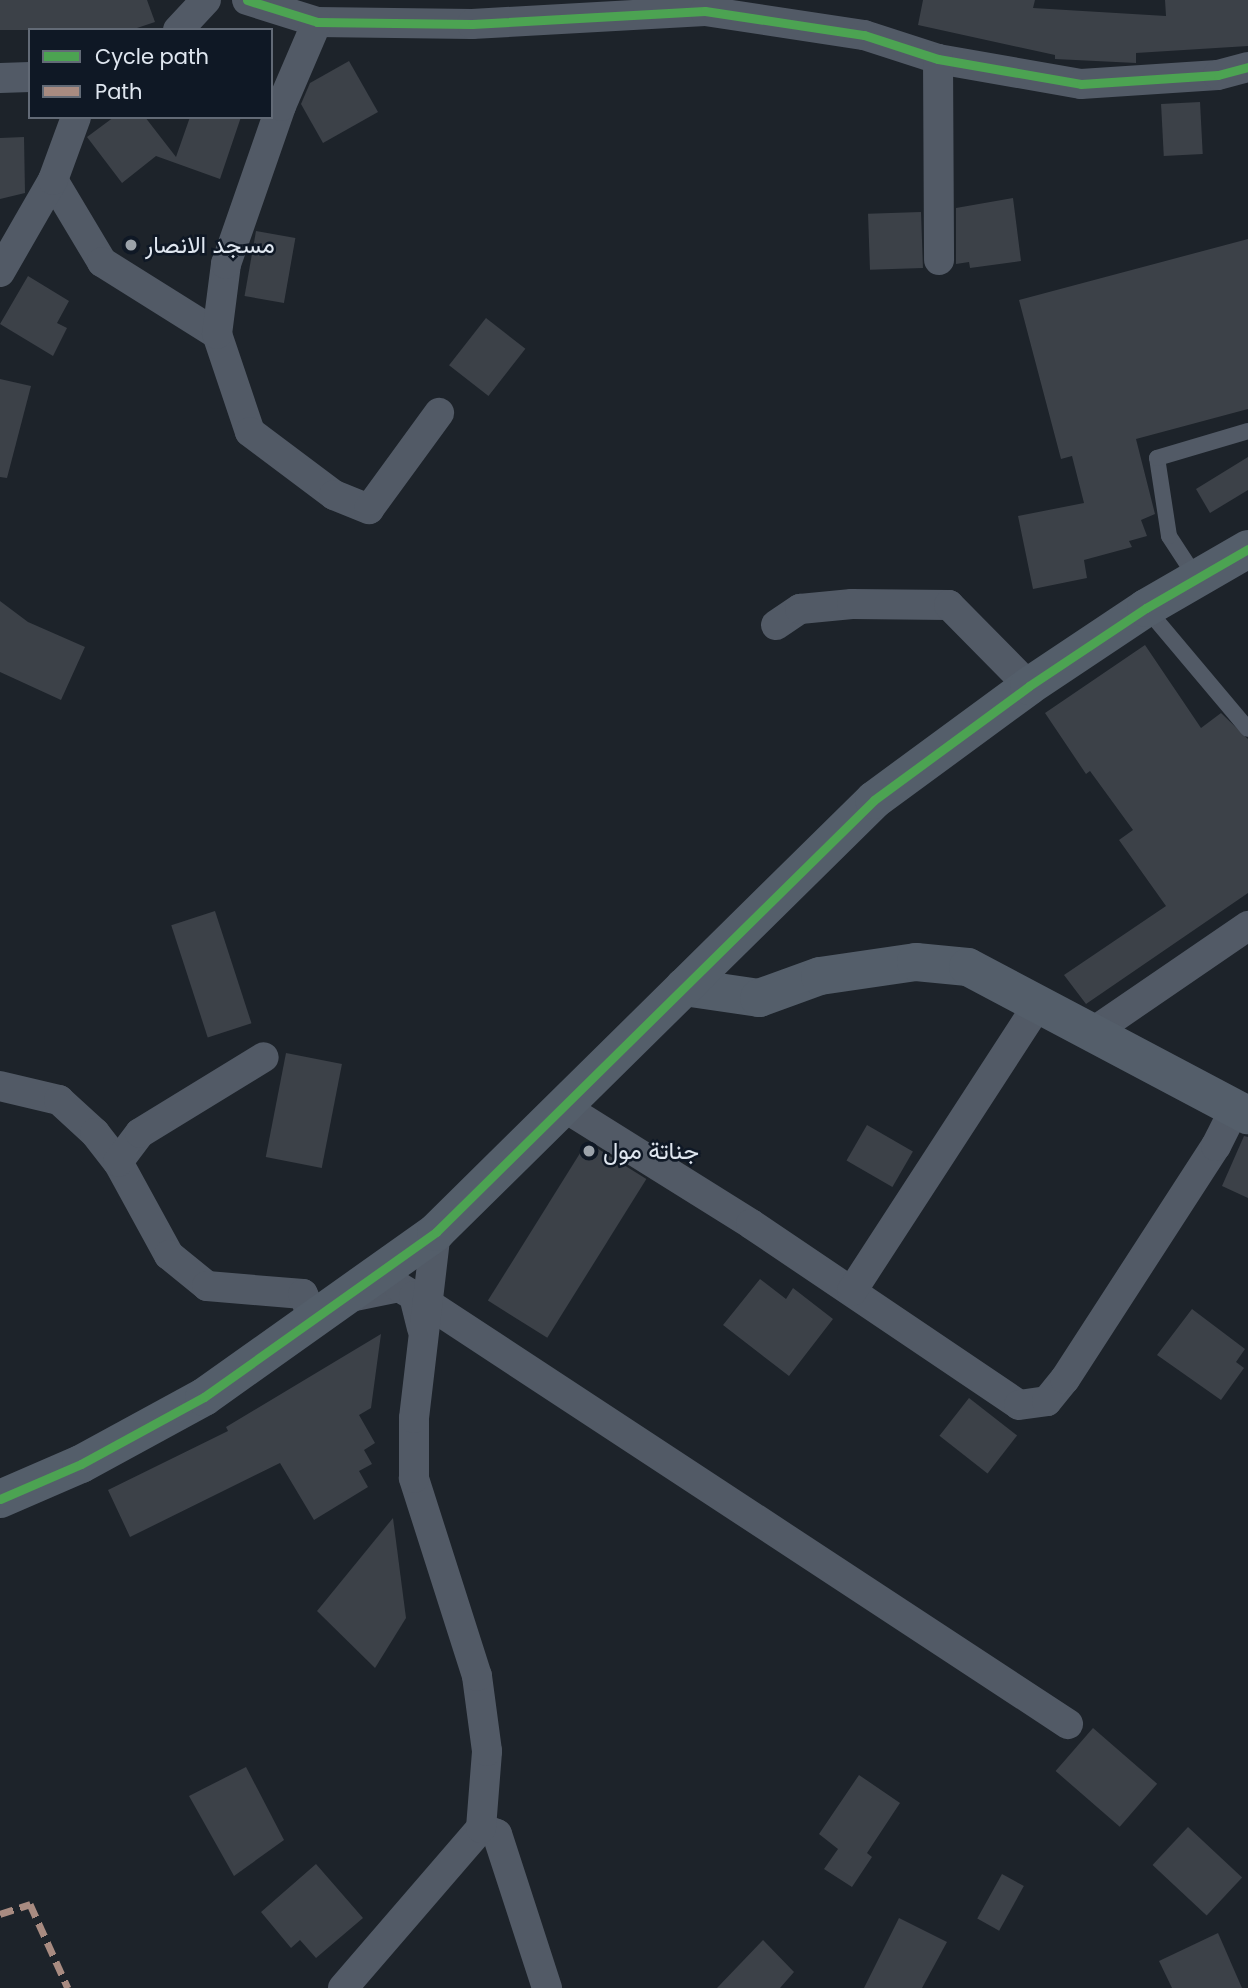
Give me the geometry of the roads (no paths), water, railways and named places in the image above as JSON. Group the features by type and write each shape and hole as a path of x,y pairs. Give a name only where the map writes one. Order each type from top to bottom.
{"street":[{"path":"180,28 206,0"},
{"path":"247,0 317,22 472,24 705,11 864,36 937,59 1081,84 1219,75 1248,67"},
{"path":"317,22 281,106 226,264 217,334 250,432 334,495 369,509 439,413"},
{"path":"937,59 939,260"},
{"path":"0,78 28,77"},
{"path":"0,272 53,180 75,119"},
{"path":"53,180 102,262 217,334"},
{"path":"0,1499 81,1464 204,1397 436,1232 874,800 1029,686 1146,608 1248,549"},
{"path":"776,625 800,609 852,604 949,606 1029,686"},
{"path":"1093,1032 1248,926"},
{"path":"564,1107 852,1291 1018,1405 1047,1401 1241,1111 968,967 916,962 820,976 759,998 684,987"},
{"path":"852,1291 1039,1003"},
{"path":"118,1162 139,1133 264,1057"},
{"path":"0,1086 59,1100 118,1162 170,1255 207,1286 303,1294 328,1309 398,1287 414,1296 424,1334"},
{"path":"343,1988 481,1828 487,1751 477,1676 414,1478 414,1418 436,1232"},
{"path":"427,1303 1068,1724"},
{"path":"481,1828 497,1834 547,1988"}],"lane":[{"path":"1197,579 1169,536 1157,458 1248,431"},
{"path":"1146,608 1248,729"}],"place":[{"name":"مسجد الانصار","path":"131,245"},
{"name":"جناتة مول","path":"589,1151"}]}
